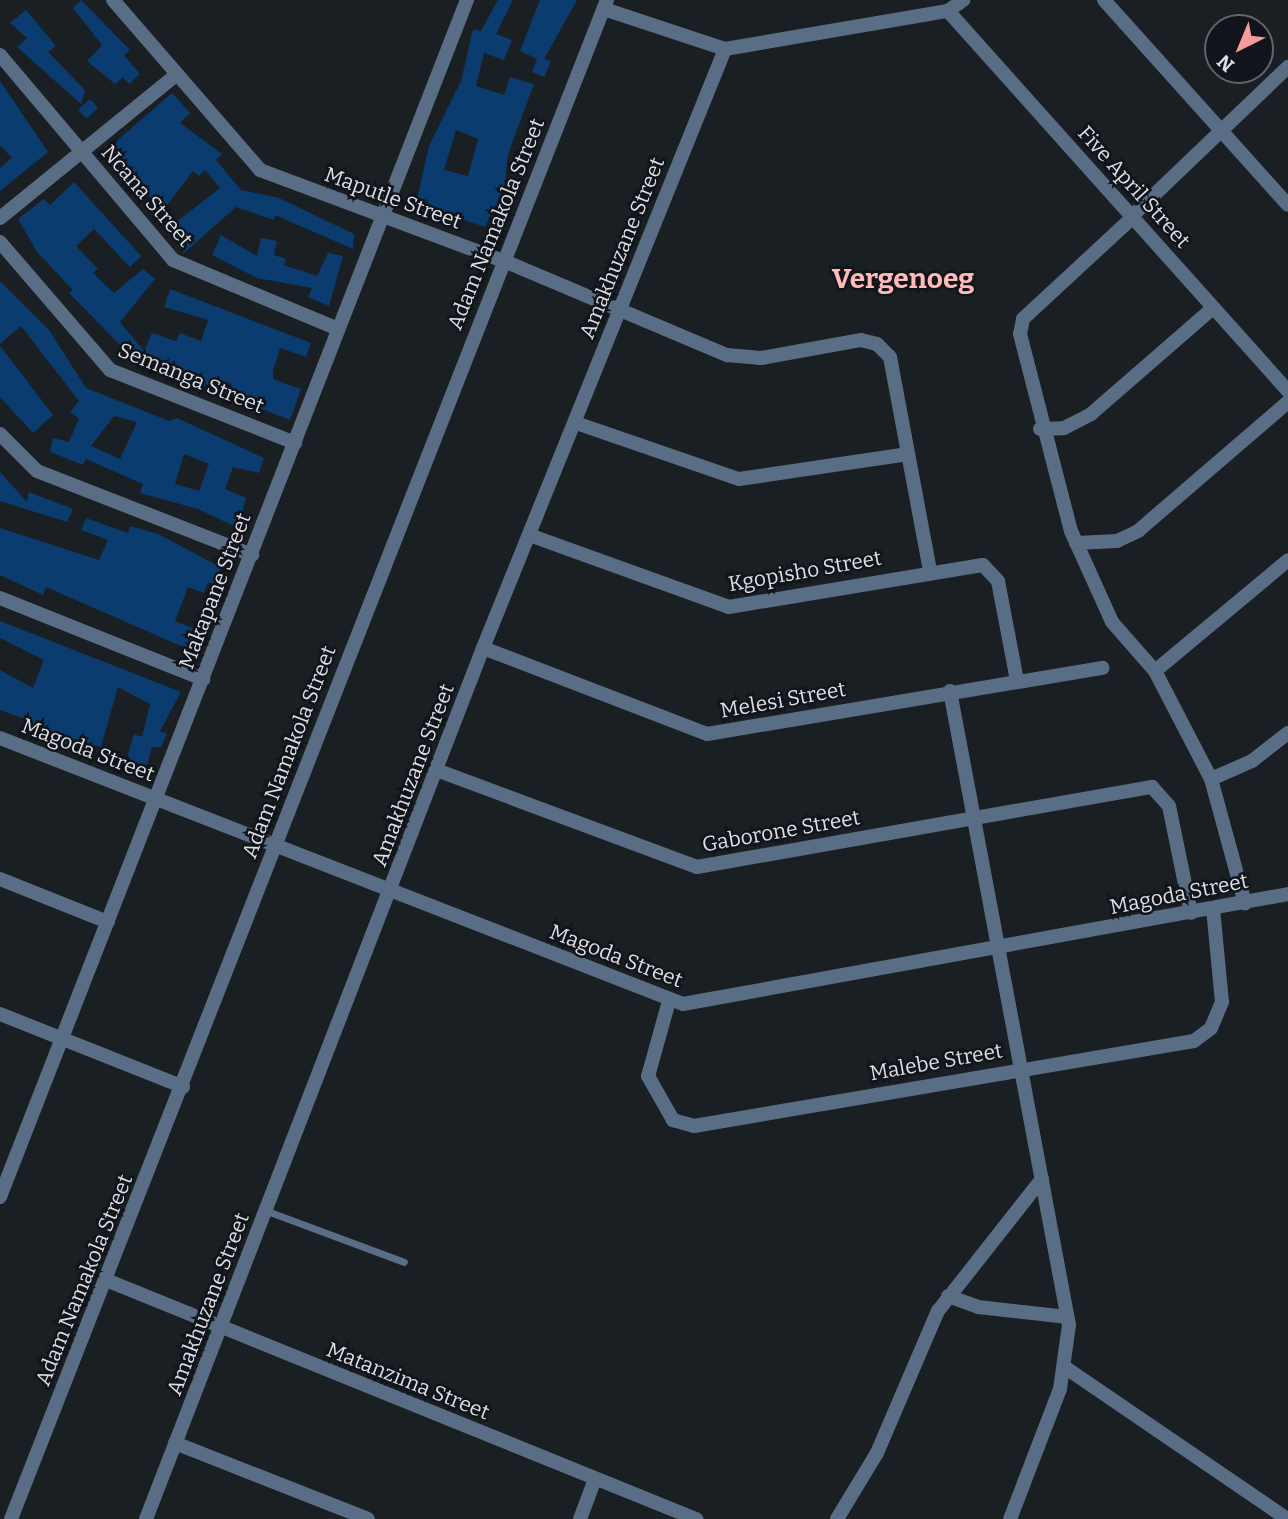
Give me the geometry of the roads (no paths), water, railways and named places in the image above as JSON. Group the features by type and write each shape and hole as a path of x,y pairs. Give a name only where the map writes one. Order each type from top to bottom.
{"street":[{"name":"Maputle Street","path":"113,0 175,76 260,170 504,261 618,312 745,358 861,340 884,349 908,454"},
{"name":"Makapane Street","path":"0,1197 295,443 380,216 467,0"},
{"path":"606,4 725,49 948,11 963,0"},
{"path":"1104,0 1288,205"},
{"name":"Adam Namakola Street","path":"11,1519 183,1087 274,848 606,4"},
{"name":"Five April Street","path":"948,11 1288,391"},
{"name":"Amakhuzane Street","path":"146,1519 439,771 483,648 532,536 618,312 725,49"},
{"name":"Ncana Street","path":"0,55 184,268 338,329"},
{"path":"1245,903 1211,779 1155,671 1112,622 1076,543 1040,429 1020,326 1288,67"},
{"path":"0,218 175,76"},
{"name":"Semanga Street","path":"0,242 110,370 295,443"},
{"path":"1040,429 1064,428 1091,414 1213,308"},
{"path":"1076,543 1117,541 1138,531 1288,402"},
{"path":"576,423 739,479 908,454 930,570"},
{"path":"0,434 37,471 251,555"},
{"name":"Kgopisho Street","path":"532,536 729,607 976,564 994,573 1017,681"},
{"path":"1155,671 1288,560"},
{"path":"0,597 202,680"},
{"name":"Melesi Street","path":"483,648 707,734 950,691 1103,668"},
{"path":"950,691 1023,1068 1067,1317 1066,1368 1010,1519"},
{"path":"1211,779 1251,761 1288,733"},
{"name":"Magoda Street","path":"0,738 668,1001 695,1004 1288,894"},
{"name":"Gaborone Street","path":"439,771 697,867 1144,787 1157,790 1169,806 1191,913"},
{"path":"0,880 108,922"},
{"name":"Malebe Street","path":"668,1001 648,1076 665,1111 683,1124 1194,1041 1206,1033 1222,992 1213,909"},
{"path":"0,1014 183,1087"},
{"path":"0,1152 15,1158"},
{"path":"837,1519 877,1453 948,1296 1042,1179"},
{"name":"Matanzima Street","path":"106,1280 696,1519"},
{"path":"948,1296 978,1307 1067,1317"},
{"path":"1066,1368 1283,1518"},
{"path":"175,1443 368,1519"},
{"path":"580,1519 595,1479"}],"lane":[{"path":"267,1211 404,1262"}],"district":[{"name":"Vergenoeg","path":"903,279"}]}
